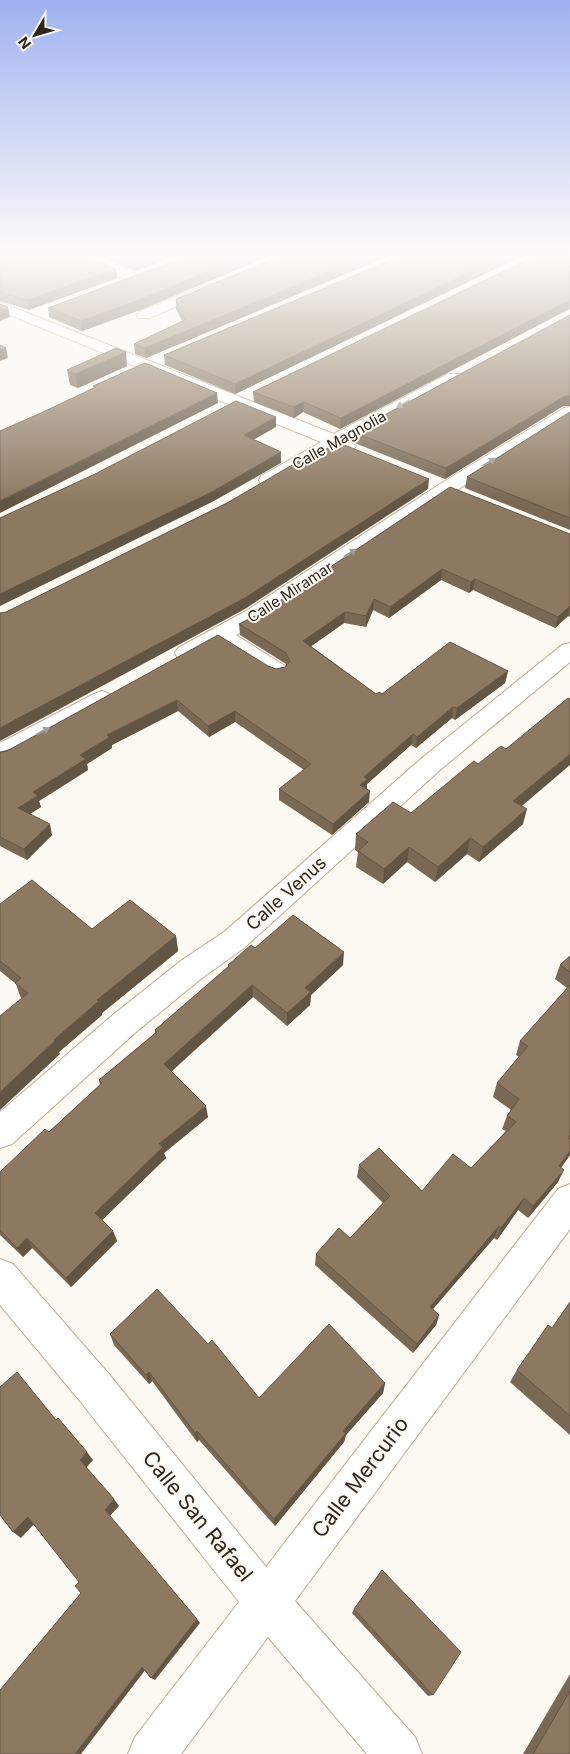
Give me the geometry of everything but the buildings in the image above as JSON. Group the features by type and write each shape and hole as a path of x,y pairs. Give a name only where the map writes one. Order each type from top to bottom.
{"street":[{"path":"80,338 361,452"},
{"path":"130,373 166,358"},
{"name":"Calle Magnolia","path":"253,489 335,441 466,371"},
{"path":"219,411 254,393"},
{"name":"Calle Miramar","path":"170,662 262,611 448,488 570,412"},
{"path":"220,634 277,671"},
{"name":"Calle Venus","path":"0,1133 125,1023 192,969 234,940 332,850 417,776 570,650"},
{"path":"0,754 119,690"},
{"name":"Calle Mercurio","path":"152,1754 570,1201"},
{"name":"Calle San Rafael","path":"0,1277 94,1386 266,1601 398,1754"}]}
